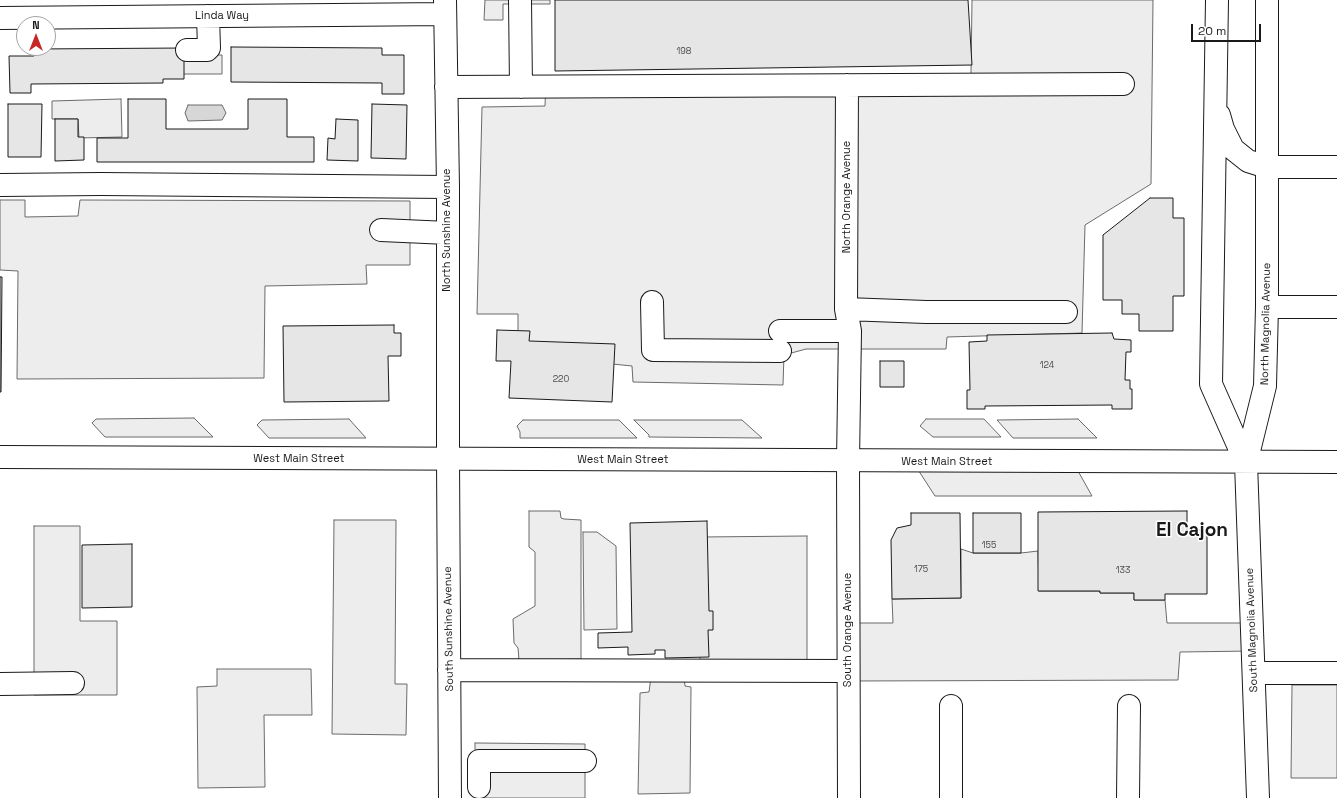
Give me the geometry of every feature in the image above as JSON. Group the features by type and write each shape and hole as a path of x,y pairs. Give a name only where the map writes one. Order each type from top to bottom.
{"main road":[{"path":"520,0 521,87"},
{"path":"1217,0 1211,384 1246,463"},
{"name":"North Magnolia Avenue","path":"1246,463 1265,386 1267,307 1267,0"},
{"name":"Linda Way","path":"0,18 179,8 208,16 445,7"},
{"name":"North Sunshine Avenue","path":"445,7 448,187 448,459"},
{"path":"187,50 208,50 208,16"},
{"path":"446,87 1123,84"},
{"name":"North Orange Avenue","path":"847,85 846,309 850,332"},
{"path":"1216,104 1223,129 1233,149 1248,161 1267,167 1337,167"},
{"path":"0,185 101,184 448,187"},
{"path":"381,230 448,233"},
{"path":"652,302 653,350 780,341 850,332 848,461"},
{"path":"1267,307 1337,307"},
{"path":"846,309 926,312 1066,312"},
{"name":"West Main Street","path":"0,457 1246,463 1337,462"},
{"name":"South Sunshine Avenue","path":"448,459 450,792"},
{"name":"South Orange Avenue","path":"848,461 849,798"},
{"name":"South Magnolia Avenue","path":"1246,463 1258,798"},
{"path":"450,670 848,671"},
{"path":"1254,672 1337,673"},
{"path":"0,684 73,683"},
{"path":"951,706 951,798"},
{"path":"1128,706 1128,798"},
{"path":"450,792 483,792 479,761 585,761"}],"shaded area":[{"path":"485,0 550,0 550,4 503,4 503,20 484,20"},
{"path":"972,0 1153,0 1151,184 1085,225 1082,333 947,337 946,349 806,349 784,355 783,385 633,382 632,366 603,363 518,343 518,314 477,314 482,107 545,106 546,78 971,74"},
{"path":"178,55 222,55 222,74 178,74"},
{"path":"121,99 122,137 79,138 78,119 52,119 52,101"},
{"path":"188,105 222,105 226,113 222,120 188,121 185,113"},
{"path":"0,200 25,200 25,217 78,216 80,200 410,201 410,265 366,265 367,284 265,286 264,378 17,379 18,271 0,270"},
{"path":"194,418 213,437 105,437 92,423 96,419"},
{"path":"349,419 366,438 269,438 257,425 262,420"},
{"path":"926,419 984,419 1001,437 933,437 920,426"},
{"path":"1078,419 1097,438 1013,438 997,420"},
{"path":"523,420 619,420 637,438 520,438 520,432 517,426"},
{"path":"634,420 742,420 762,438 649,437 649,435"},
{"path":"913,462 1073,462 1092,496 935,496"},
{"path":"529,511 560,511 561,518 581,520 581,659 519,660 518,648 514,643 513,619 535,606 535,552 529,547"},
{"path":"334,520 396,520 395,684 407,684 406,735 332,734"},
{"path":"34,526 80,526 80,621 117,621 117,695 34,695"},
{"path":"583,532 597,532 616,546 617,629 584,630"},
{"path":"807,536 807,661 700,661 700,537"},
{"path":"961,549 973,553 1021,553 1038,551 1039,591 1100,591 1100,593 1134,593 1134,600 1165,600 1167,623 1252,623 1253,651 1180,652 1178,680 849,681 848,623 893,623 892,599 961,598"},
{"path":"217,669 311,669 312,715 264,715 265,787 198,788 197,687 217,686"},
{"path":"651,677 684,677 685,686 691,687 690,793 638,794 640,693 649,692"},
{"path":"1292,685 1337,685 1337,778 1291,778"},
{"path":"475,743 585,744 585,798 475,798"}],"building":[{"path":"555,0 968,0 972,65 555,71"},
{"path":"231,47 382,48 382,55 404,55 404,94 382,94 382,83 231,82"},
{"path":"184,48 184,79 163,79 163,83 31,84 31,93 10,93 9,56 56,56 56,49"},
{"path":"128,99 166,99 166,129 248,129 248,99 287,99 287,137 314,137 314,162 97,162 97,138 128,138"},
{"path":"8,104 42,104 41,157 8,157"},
{"path":"372,104 407,105 406,159 371,158"},
{"path":"55,119 78,119 78,137 84,137 84,160 55,161"},
{"path":"336,119 358,120 358,161 327,160 328,138 335,139"},
{"path":"1150,198 1173,198 1173,218 1184,218 1184,296 1173,296 1173,331 1139,331 1139,314 1122,314 1122,300 1103,300 1103,235"},
{"path":"0,277 2,277 1,392 0,392"},
{"path":"394,325 394,333 401,333 401,356 388,356 389,401 284,402 283,326"},
{"path":"497,330 530,331 529,341 615,344 612,402 509,398 511,361 496,361"},
{"path":"1112,333 1114,339 1131,340 1131,352 1126,352 1125,380 1130,380 1130,389 1132,389 1132,409 1112,409 1112,405 985,406 985,409 967,409 967,390 970,390 969,342 987,341 987,335"},
{"path":"880,361 904,361 904,387 880,387"},
{"path":"1187,511 1187,530 1207,530 1207,594 1165,594 1165,600 1134,600 1134,593 1100,593 1100,591 1038,591 1038,512"},
{"path":"911,513 960,513 961,598 892,599 891,540 897,528 911,525"},
{"path":"973,513 1021,513 1021,553 973,553"},
{"path":"707,521 709,611 713,611 713,630 708,630 709,657 665,658 665,650 655,650 655,654 628,655 628,647 598,648 598,633 632,632 630,523"},
{"path":"132,544 132,607 82,608 82,545"}],"district":[{"name":"El Cajon","path":"1192,531"}]}
